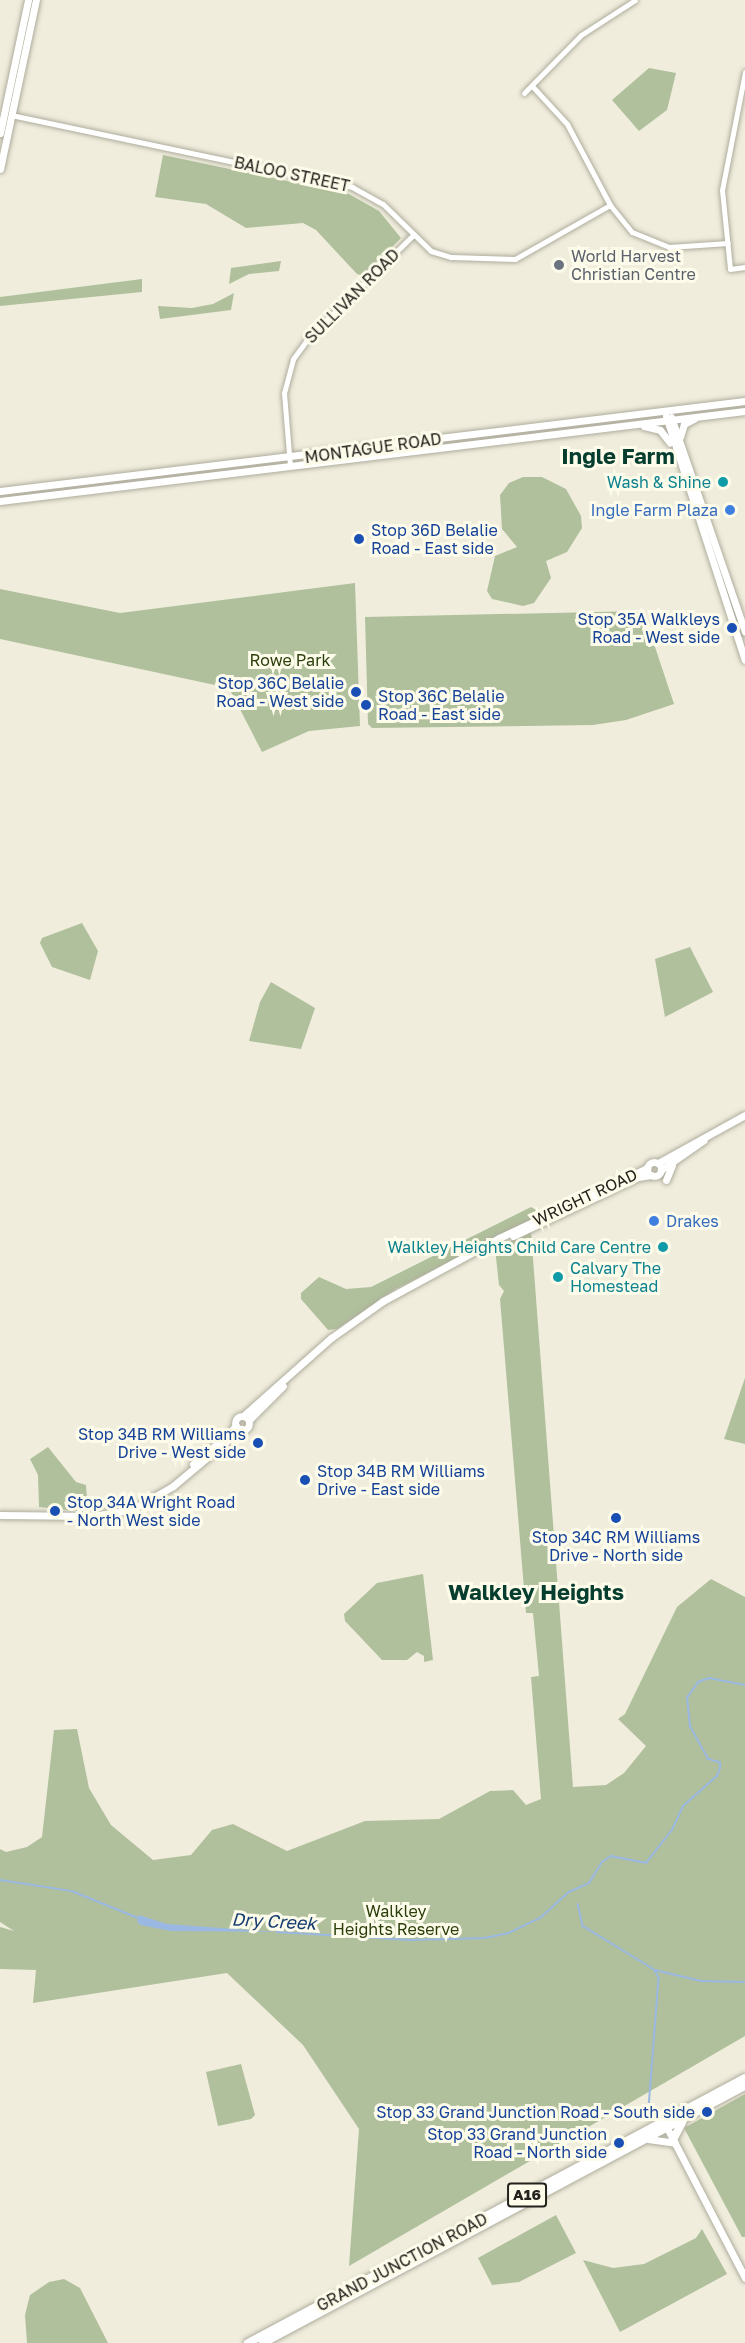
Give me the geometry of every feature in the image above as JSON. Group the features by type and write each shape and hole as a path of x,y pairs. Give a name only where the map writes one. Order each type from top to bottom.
{"highway":[{"name":"GRAND JUNCTION ROAD","path":"262,2343 315,2312 665,2125 745,2078"},
{"name":"GRAND JUNCTION ROAD","path":"248,2343 315,2312 647,2139 665,2125 683,2120 745,2086"},
{"path":"674,2141 683,2120"}],"main road":[{"path":"28,0 29,15"},
{"path":"0,169 8,114 29,15 36,0"},
{"path":"0,133 8,114"},
{"name":"MONTAGUE ROAD","path":"0,501 667,410 745,402"},
{"path":"667,410 677,456 745,660"},
{"name":"MONTAGUE ROAD","path":"0,491 290,462 745,411"},
{"path":"680,440 686,422 708,415"},
{"path":"669,420 680,440 745,632"},
{"path":"629,424 660,430 677,456"},
{"name":"WRIGHT ROAD","path":"649,1171 650,1163 658,1163 745,1115"},
{"name":"WRIGHT ROAD","path":"246,1418 296,1370 367,1311 491,1243 649,1171 661,1170 721,1128"},
{"path":"666,1180 670,1168 698,1145"},
{"path":"658,1163 661,1170"},
{"path":"3,1514 108,1515 137,1507 168,1489 239,1427 248,1427 246,1418 237,1418 239,1427"},
{"path":"665,2125 745,2278"},
{"path":"647,2139 661,2138 674,2141"}],"street":[{"path":"525,93 581,35 635,0"},
{"path":"745,72 723,187 730,269 745,267"},
{"path":"533,87 570,128 610,205 630,230 653,244 675,247 728,243"},
{"name":"BALOO STREET","path":"8,114 345,184 373,197 431,250 445,256 510,260 610,205"},
{"name":"SULLIVAN ROAD","path":"290,462 284,393 296,354 413,235"}],"green space":[{"path":"649,68 676,73 667,110 639,131 612,100"},
{"path":"163,155 349,194 379,211 401,238 364,276 357,274 316,230 303,223 246,228 206,204 155,197"},
{"path":"281,261 279,271 249,274 229,284 231,268"},
{"path":"142,279 142,292 0,306 0,297"},
{"path":"234,293 231,310 160,319 158,306 192,308 213,304"},
{"path":"523,477 542,477 566,489 581,516 582,528 567,552 546,561 551,578 534,603 523,606 492,599 487,591 495,556 517,547 502,529 500,495 509,483"},
{"name":"Rowe Park","path":"355,583 360,726 309,731 262,752 229,688 0,639 0,589 120,613"},
{"path":"643,611 674,704 626,720 593,725 372,728 368,724 365,617"},
{"path":"82,923 98,951 90,980 52,967 40,943 42,938"},
{"path":"690,947 713,992 665,1017 655,959"},
{"path":"271,982 315,1008 301,1049 249,1041 260,1002"},
{"path":"531,1207 538,1211 536,1218 396,1289 337,1329 328,1330 301,1299 301,1293 319,1277 346,1289 371,1287"},
{"name":"Walkley Heights Reserve","path":"531,1232 573,1787 606,1785 624,1773 646,1746 618,1719 625,1714 677,1607 711,1579 745,1597 745,2036 349,2266 359,2129 303,2045 227,1973 33,2003 36,1970 0,1969 0,1927 14,1931 0,1922 0,1849 6,1852 27,1847 42,1837 54,1730 77,1729 89,1788 111,1825 153,1860 191,1855 212,1830 233,1824 287,1851 365,1821 439,1819 490,1791 513,1790 526,1805 541,1799 531,1677 539,1676 533,1613 526,1613 500,1299 504,1291 499,1285 495,1248"},
{"path":"745,1378 745,1444 724,1439"},
{"path":"48,1447 76,1482 86,1485 88,1512 39,1507 38,1475 30,1459"},
{"path":"423,1574 433,1660 424,1662 424,1656 417,1652 407,1660 382,1660 345,1621 344,1614 377,1583"},
{"path":"241,2064 255,2115 251,2119 218,2126 206,2072"},
{"path":"745,2094 745,2237 742,2237 684,2128"},
{"path":"556,2215 576,2253 519,2282 492,2285 478,2258"},
{"path":"702,2229 727,2274 620,2332 583,2260 613,2268 644,2264 696,2238"},
{"path":"64,2279 80,2288 108,2343 27,2343 25,2315 30,2295 49,2282"}],"water":[{"path":"139,1915 167,1924 277,1932 171,1931 140,1925 137,1921"}],"waterway":[{"name":"Dry Creek","path":"277,1932 411,1940 485,1938 509,1933 540,1918 569,1892 589,1883 602,1862 611,1856 646,1863 672,1830 683,1806 717,1776 720,1768 720,1763 708,1759 690,1726 687,1698 698,1682 709,1678 745,1685"},
{"name":"Dry Creek","path":"0,1880 72,1891 138,1918"},
{"path":"578,1904 583,1926 655,1970 659,1978 649,2108"},
{"path":"655,1970 701,1981 745,1982"}],"place":[{"name":"World Harvest Christian Centre","path":"559,265"},
{"name":"Wash & Shine","path":"723,482"},
{"name":"Ingle Farm Plaza","path":"730,510"},
{"name":"Stop 36D Belalie Road - East side","path":"359,539"},
{"name":"Stop 35A Walkleys Road - West side","path":"732,628"},
{"name":"Stop 36C Belalie Road - West side","path":"356,692"},
{"name":"Stop 36C Belalie Road - East side","path":"366,705"},
{"name":"Drakes","path":"654,1221"},
{"name":"Walkley Heights Child Care Centre","path":"663,1247"},
{"name":"Calvary The Homestead","path":"558,1277"},
{"name":"Stop 34B RM Williams Drive - West side","path":"258,1443"},
{"name":"Stop 34B RM Williams Drive - East side","path":"305,1480"},
{"name":"Stop 34A Wright Road - North West side","path":"55,1511"},
{"name":"Stop 34C RM Williams Drive - North side","path":"616,1518"},
{"name":"Stop 33 Grand Junction Road - South side","path":"707,2112"},
{"name":"Stop 33 Grand Junction Road - North side","path":"619,2143"}],"district":[{"name":"Ingle Farm","path":"618,456"},
{"name":"Walkley Heights","path":"536,1592"}]}
